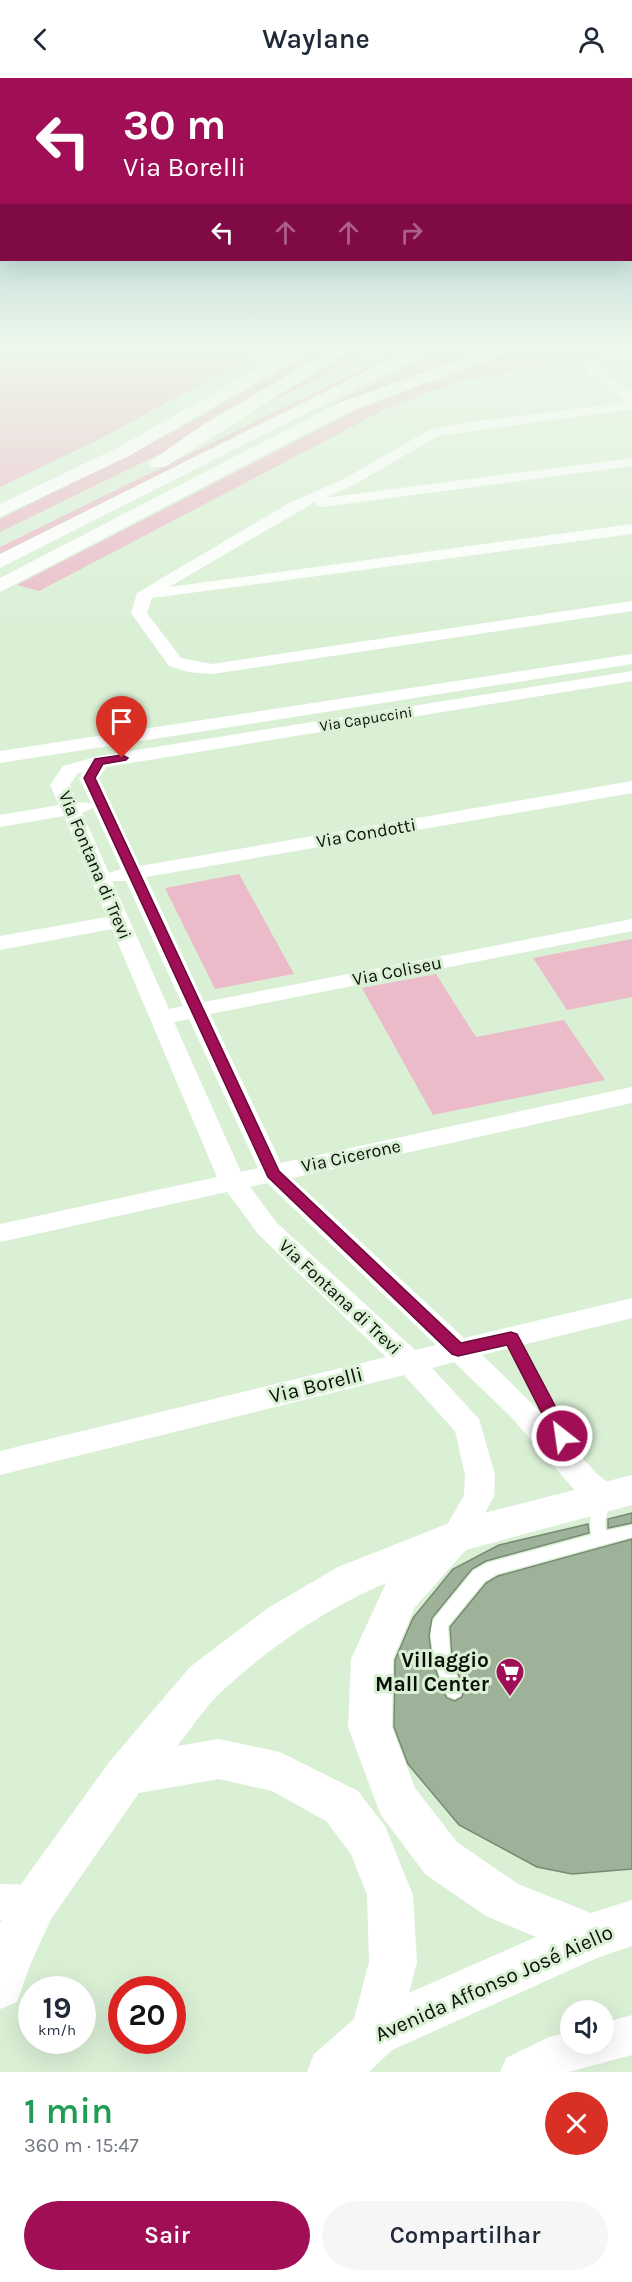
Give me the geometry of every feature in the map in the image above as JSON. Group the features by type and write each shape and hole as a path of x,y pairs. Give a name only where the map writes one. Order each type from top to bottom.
{"highway":[{"path":"152,467 187,444"},
{"path":"0,542 199,444"},
{"path":"0,562 235,444"}],"street":[{"path":"0,511 137,444"},
{"path":"0,586 273,444"},
{"path":"142,596 294,506 347,483 413,444"},
{"path":"294,506 632,462"},
{"path":"347,483 366,497"},
{"path":"142,596 632,529"},
{"path":"186,571 208,587"},
{"path":"142,596 139,613 175,662 188,667 212,669 632,606"},
{"path":"0,757 632,659"},
{"name":"Via Capuccini","path":"99,762 632,676"},
{"name":"Via Fontana di Trevi","path":"99,762 89,778 132,873 199,1010 273,1174 522,1410 588,1484 618,1502"},
{"name":"Via Fontana di Trevi","path":"99,762 70,770 60,785 117,922 162,1017 232,1181 268,1229 409,1362 468,1427 480,1475 478,1496 457,1536"},
{"name":"Via Condotti","path":"100,878 632,787"},
{"path":"0,820 101,804"},
{"path":"0,943 117,922"},
{"name":"Via Coliseu","path":"162,1017 632,925"},
{"name":"Via Cicerone","path":"0,1233 632,1095"},
{"name":"Via Borelli","path":"0,1463 632,1308"},
{"path":"2,1968 17,1903 205,1680 282,1620 352,1578 457,1536 618,1502"},
{"path":"457,1536 399,1596 372,1659 370,1727 396,1800 441,1858 502,1900 612,1930"},
{"path":"126,1775 219,1759 280,1773 342,1806 369,1841 390,1895 393,1962 375,2033"},
{"name":"Avenida Affonso José Aiello","path":"332,2072 375,2033 612,1930"},
{"path":"614,2040 632,2035"},
{"path":"520,2072 549,2057 561,2054"}],"lane":[{"path":"511,1338 570,1450 618,1502"},
{"path":"454,1691 442,1657 441,1624 479,1576 493,1568 599,1540 618,1502"},
{"path":"599,1540 597,1521 618,1502"}],"shaded area":[{"path":"0,444 89,444 0,487"},
{"path":"148,444 177,444 0,532 0,519"},
{"path":"210,444 226,444 0,556 0,547"},
{"path":"290,444 319,444 39,591 17,585"},
{"path":"239,874 294,974 215,989 165,888"},
{"path":"632,939 632,997 567,1010 533,958"},
{"path":"436,974 476,1037 564,1020 605,1080 433,1115 362,988"}],"building":[{"path":"632,1513 632,1523 608,1528 608,1519"},
{"name":"Villaggio Mall Center","path":"588,1524 589,1533 486,1561 472,1569 432,1618 429,1636 432,1658 442,1689 447,1698 455,1701 462,1697 464,1690 452,1657 450,1627 486,1583 498,1576 632,1539 632,1869 572,1874 537,1867 459,1825 408,1764 394,1727 395,1660 413,1618 453,1569 499,1545"}],"place":[{"name":"Villaggio Mall Center","path":"510,1698"}],"route":[{"path":"122,758 99,762 89,778 132,873 199,1010 273,1174 458,1350 511,1338 562,1436"}]}
